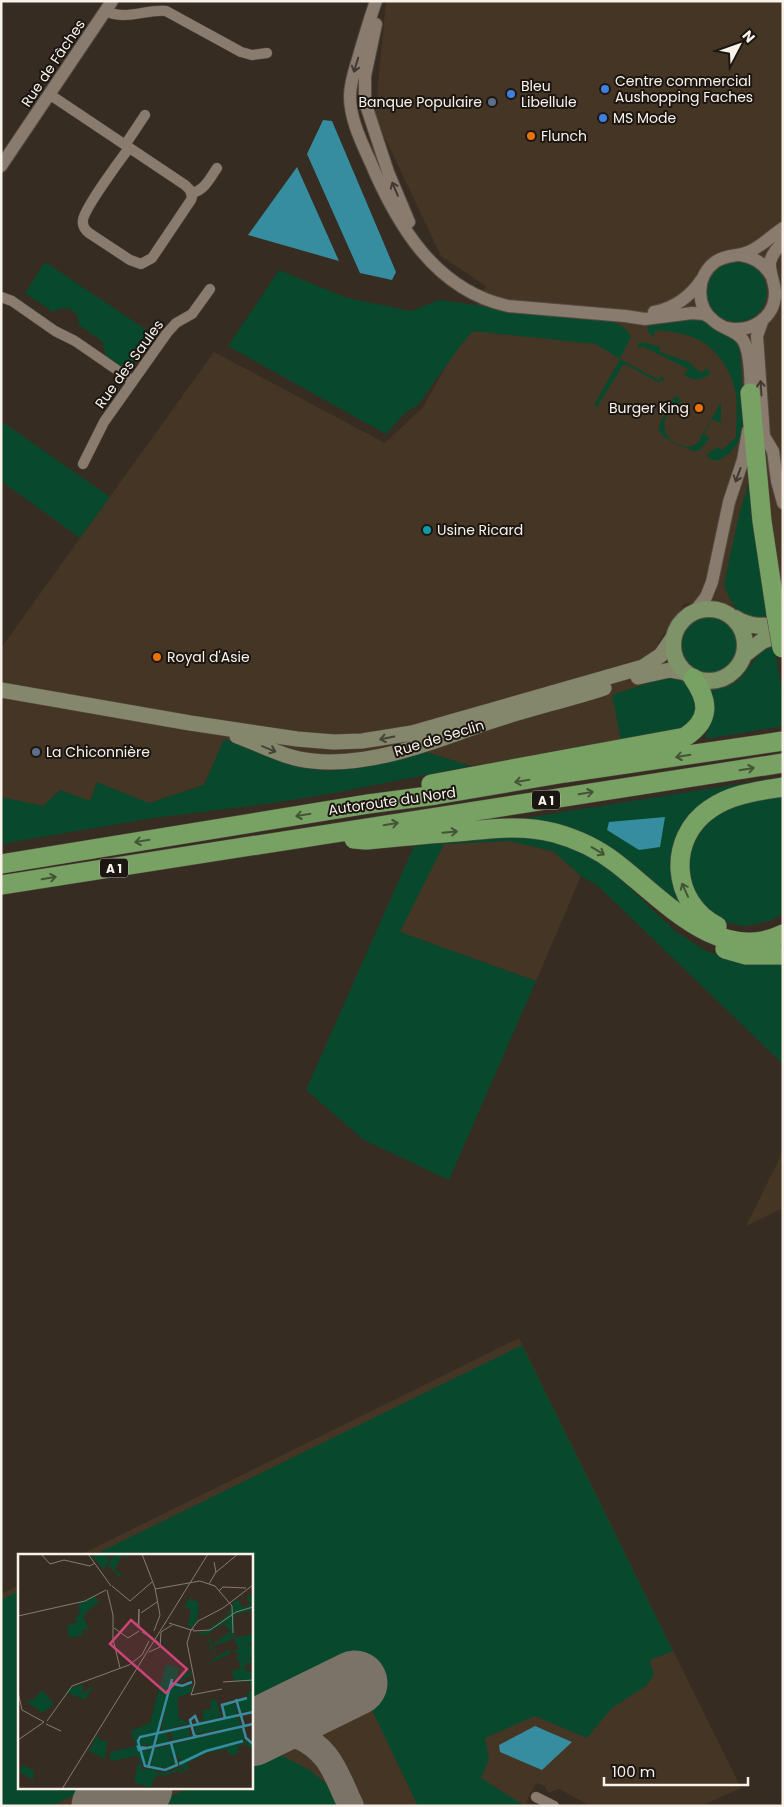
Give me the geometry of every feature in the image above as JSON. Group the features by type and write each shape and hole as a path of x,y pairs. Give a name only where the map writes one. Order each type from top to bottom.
{"highway":[{"path":"750,393 762,521 780,612 782,645"},
{"path":"764,436 772,526 783,591 780,612"},
{"path":"368,804 375,794 686,737 699,725 705,712 704,697 690,675"},
{"name":"Autoroute du Nord","path":"1,864 565,773 783,741"},
{"name":"Autoroute du Nord","path":"1,885 783,763"},
{"path":"783,787 736,797 708,810 694,823 685,837 679,863 681,881 688,896 700,914 712,924 728,931 747,934 764,931 783,923"},
{"path":"308,837 366,840 501,828 540,830 568,837 591,847 614,861 657,897 694,924 724,939 736,942 757,942 783,934"},
{"path":"657,897 684,924 710,943 746,955 783,955"}],"main road":[{"path":"780,612 761,627 753,626 723,611 714,609 695,611 680,623 674,636 673,646 675,656 680,665 690,675 710,681 725,677 737,668 744,655 762,641 782,645"},
{"path":"732,616 745,636 744,655"},
{"name":"Rue de Seclin","path":"1,690 190,723 317,741 362,741 390,738 644,668 661,655 674,636"},
{"name":"Rue de Seclin","path":"190,723 237,736 301,760 321,762 345,761 390,753 439,741 484,724 648,674 670,670 690,675"}],"street":[{"path":"376,1 351,83 352,112 362,142 385,194 421,250 435,266 466,291 490,302 517,308 645,319 699,313 711,318 739,336 746,347 750,393 746,446 729,502 712,582 706,597 695,611"},
{"path":"380,1 365,76 366,102 388,172 421,250"},
{"path":"109,6 111,14 123,16 154,10 166,11 234,49 252,55 267,53"},
{"name":"Rue de Fâches","path":"1,166 109,6"},
{"path":"49,94 127,146 185,185 192,193 189,204 152,258 144,264 136,264 89,233 83,224 85,214 127,146 145,116"},
{"path":"192,193 204,188 217,168"},
{"path":"624,316 657,312 673,306 690,295 717,260 727,256 744,254 756,248 783,228"},
{"path":"783,242 772,257 770,266 775,290 774,300 770,310 763,319 757,336 764,436 772,451 783,503"},
{"path":"738,255 749,256 762,264 772,279"},
{"path":"703,277 700,288 701,299 704,310 711,318"},
{"name":"Rue des Saules","path":"83,464 100,428 169,329 192,314 210,289"},
{"path":"1,297 12,301 56,331 75,341 133,381"},
{"path":"726,328 744,329 755,325 763,319"},
{"path":"536,1797 554,1806"}],"shaded area":[{"path":"386,1 783,1 783,608 739,607 713,599 684,604 658,643 667,677 621,740 471,766 422,751 369,766 326,771 294,766 225,739 204,785 148,804 97,782 90,801 60,790 43,807 1,797 1,648 214,352 385,443 423,407 460,341 486,286 441,256 375,117"},
{"path":"509,841 553,851 581,876 536,981 399,932 444,844"},
{"path":"783,1151 783,1208 746,1226"},
{"path":"519,1338 741,1788 701,1806 591,1806 559,1789 549,1793 544,1786 536,1783 526,1802 533,1806 1,1806 1,1594 18,1586 18,1790 252,1790 252,1554 82,1554"}],"green space":[{"path":"45,262 154,335 131,367 124,368 106,356 102,341 79,325 77,315 71,309 63,308 53,312 25,293"},
{"path":"737,262 754,267 762,275 767,292 762,309 754,317 737,322 720,317 712,309 707,292 712,275 720,267"},
{"path":"279,270 347,298 411,311 439,300 576,319 610,321 627,330 631,337 620,359 596,344 473,331 418,405 406,412 386,434 228,346"},
{"path":"699,316 737,341 740,352 743,409 742,430 734,448 718,461 710,459 707,456 708,453 718,447 722,450 736,437 736,396 733,382 726,367 710,348 697,339 687,335 655,330 654,337 648,332 648,327 651,324"},
{"path":"643,342 660,347 660,352 689,362 701,373 707,368 710,374 700,379 688,377 684,375 688,369 642,346 640,348 637,346"},
{"path":"620,359 659,380 661,376 664,380 658,382 627,365 623,365 597,407 594,405"},
{"path":"675,396 682,400 670,410 665,423 667,434 674,442 660,432 659,425"},
{"path":"721,402 721,423 712,419 704,434 710,438 699,451 676,443 688,447 697,444"},
{"path":"1,421 110,497 80,538 1,481"},
{"path":"750,479 769,613 754,618 740,612 734,606 724,583 740,511"},
{"path":"703,615 715,615 725,619 734,628 738,650 730,665 715,673 703,673 693,669 684,660 680,650 680,638 684,628 693,619"},
{"path":"774,643 783,698 783,726 706,739 710,690 738,681 760,653"},
{"path":"667,677 687,683 693,692 697,712 684,728 621,740 612,695"},
{"path":"224,739 294,766 326,771 369,766 422,751 471,766 334,793 266,804 153,818 1,844 1,797 43,806 60,790 90,801 97,782 149,803 204,785"},
{"path":"783,777 783,783 687,822 691,912 635,871 513,820"},
{"path":"783,795 783,914 769,921 746,926 720,920 702,904 690,885 687,863 698,831 724,808"},
{"path":"515,835 551,840 585,852 613,872 675,931 706,951 751,965 783,963 783,1064 598,886 581,876 553,851 509,841 444,844 400,932 536,981 449,1180 364,1140 306,1090 414,846"},
{"path":"522,1345 673,1651 650,1660 654,1675 646,1686 612,1708 587,1738 535,1716 485,1738 489,1759 481,1778 525,1806 418,1806 348,1660 252,1708 252,1554 96,1554"},
{"path":"18,1592 18,1790 84,1790 52,1806 1,1806 1,1600"},
{"path":"268,1748 311,1771 328,1785 338,1806 152,1806 184,1790 252,1790 252,1756"}],"water":[{"path":"323,120 332,121 396,272 392,280 360,273 307,154"},
{"path":"297,167 339,261 248,235"},
{"path":"665,817 660,847 639,850 607,830 609,822"},
{"path":"535,1726 572,1742 542,1770 500,1752 499,1745"}],"taxiway":[{"path":"260,1729 288,1732 305,1739 320,1750 333,1768 351,1806"}],"runway":[{"path":"252,1734 355,1683"},
{"path":"104,1806 136,1790"}],"place":[{"name":"Centre commercial Aushopping Faches","path":"605,89"},
{"name":"Bleu Libellule","path":"511,94"},
{"name":"Banque Populaire","path":"492,102"},
{"name":"MS Mode","path":"603,118"},
{"name":"Flunch","path":"531,136"},
{"name":"Burger King","path":"699,408"},
{"name":"Usine Ricard","path":"427,530"},
{"name":"Royal d'Asie","path":"157,657"},
{"name":"La Chiconnière","path":"36,752"}]}
